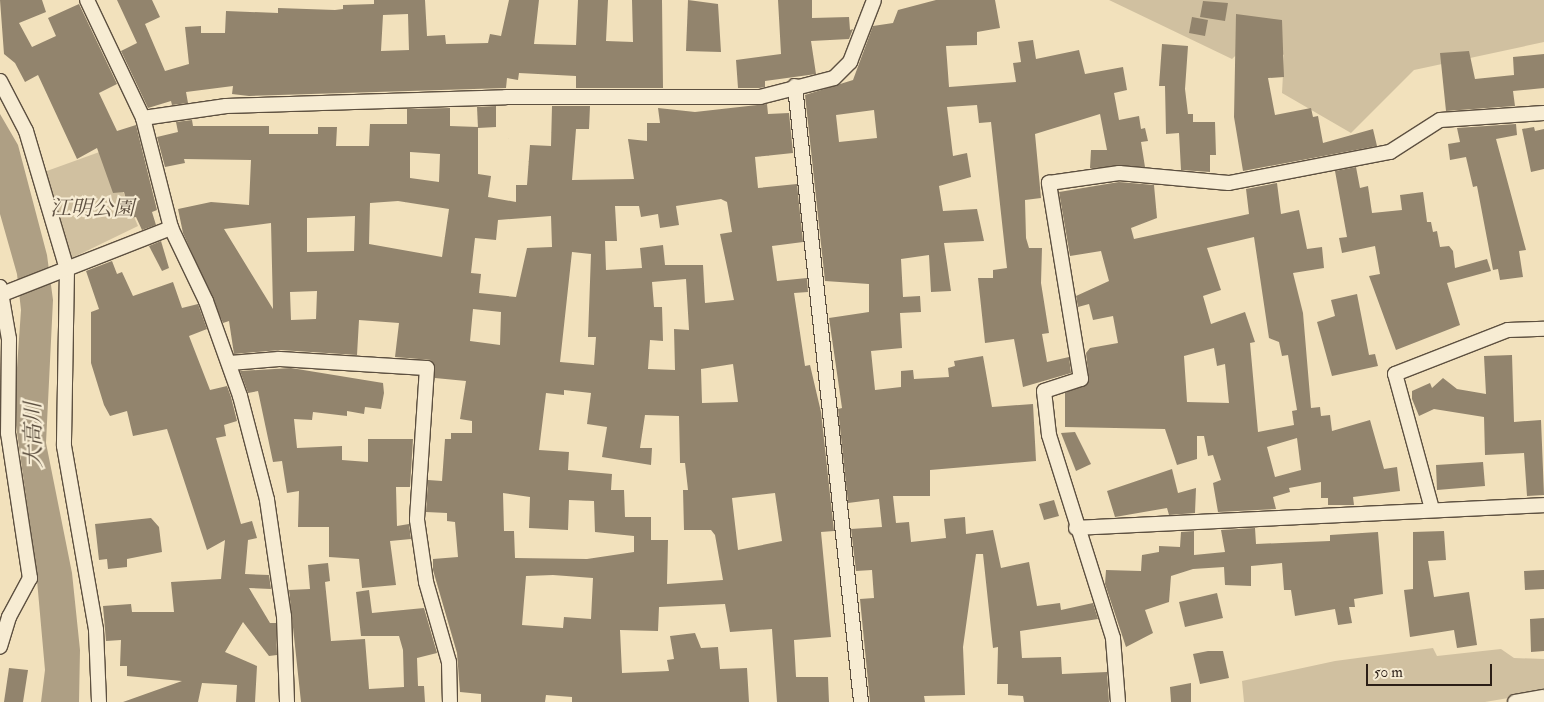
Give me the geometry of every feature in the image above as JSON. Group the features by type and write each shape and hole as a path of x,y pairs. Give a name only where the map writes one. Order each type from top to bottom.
{"street":[{"path":"87,0 143,118 171,228 192,266 230,363 267,500 284,616 287,702"},
{"path":"143,118 226,106 506,97 760,97 795,86 834,78 850,62 874,0"},
{"path":"0,81 26,131 61,271 64,446 96,630 99,702"},
{"path":"795,86 861,702"},
{"path":"1118,702 1113,638 1056,466 1044,391 1082,380 1050,183 1118,173 1229,183 1390,152 1440,120 1544,113"},
{"path":"0,647 9,617 30,578 4,434 9,339 4,291 171,228"},
{"path":"1432,510 1394,374 1508,330 1544,329"},
{"path":"230,363 279,359 427,368 417,520 426,582 449,662 450,702"},
{"path":"1076,528 1544,505"},
{"path":"1515,702 1544,697"}],"green space":[{"path":"1109,0 1544,0 1544,42 1414,70 1351,133 1282,93 1284,55 1255,37 1232,59"},
{"name":"江明公園","path":"105,150 138,226 70,259 44,172"},
{"path":"1433,648 1437,656 1501,649 1514,658 1544,659 1544,692 1485,702 1244,702 1242,681 1335,661"}],"water":[{"name":"大高川","path":"0,114 18,145 47,255 53,300 46,443 72,573 80,650 79,702 41,702 45,670 36,569 14,411 21,310 17,274 0,214"}],"building":[{"path":"0,0 42,0 46,12 19,23 32,47 56,36 48,18 79,4 117,84 99,93 117,131 136,125 157,210 152,212 156,225 142,230 136,217 131,218 124,192 113,193 97,148 77,159 38,75 25,82 15,63 4,54"},
{"path":"117,0 152,0 160,17 145,24 165,71 189,64 185,27 201,26 201,33 225,33 226,11 278,13 278,8 335,10 343,9 343,5 374,4 374,0 425,0 427,36 445,35 446,44 488,43 490,34 501,36 509,0 539,0 534,44 576,45 578,0 608,0 606,41 633,42 632,0 662,0 663,88 576,88 576,76 519,73 518,80 507,78 506,88 249,96 232,94 233,86 186,92 188,103 172,105 171,101 148,108 121,51 137,43","holes":["408,14 409,50 381,51 383,15"]},
{"path":"688,0 718,4 721,52 686,51"},
{"path":"778,0 812,0 812,18 849,17 850,30 853,29 849,39 811,41 816,74 765,81 765,87 738,88 736,60 781,54"},
{"path":"936,0 995,0 1000,28 977,32 977,45 946,46 949,87 1016,82 1013,63 1021,62 1018,42 1033,40 1036,59 1079,50 1085,74 1123,67 1127,90 1114,93 1119,120 1139,116 1141,129 1145,128 1148,141 1141,142 1145,167 1090,168 1091,150 1107,150 1100,114 1035,134 1041,198 1025,200 1026,238 1029,248 1042,248 1041,283 1049,333 1042,334 1047,362 1069,357 1071,373 1023,387 1014,339 985,343 978,278 993,278 993,270 1007,268 991,122 979,123 977,105 947,107 953,156 967,153 971,177 939,186 943,211 977,209 984,241 944,243 951,291 931,292 929,255 901,259 903,297 920,296 921,312 900,313 902,348 871,351 875,390 901,387 901,371 913,370 914,379 949,377 948,368 955,366 954,361 983,356 992,407 1033,404 1036,461 930,470 930,496 893,496 896,523 909,522 911,542 946,538 944,519 965,517 966,534 993,530 1001,568 1029,562 1037,606 1060,603 1061,610 1093,603 1098,619 1020,631 1022,658 1061,657 1062,674 1107,672 1109,702 1024,702 1023,696 1008,695 1008,684 997,684 998,647 993,648 983,554 976,554 963,647 965,695 924,696 925,702 870,702 860,599 874,598 872,570 856,571 851,529 882,527 879,499 848,503 838,409 842,408 829,318 869,312 869,284 825,281 805,95 853,80 873,26 893,23 898,10","holes":["874,110 877,138 839,142 836,115"]},
{"path":"1203,1 1228,3 1225,21 1200,17"},
{"path":"1236,14 1282,20 1284,77 1268,78 1275,115 1311,108 1313,117 1318,116 1323,143 1373,129 1377,146 1243,171 1234,117"},
{"path":"1192,17 1208,20 1205,36 1189,33"},
{"path":"1162,44 1188,46 1185,89 1188,114 1193,114 1193,122 1215,122 1216,155 1210,155 1210,172 1181,170 1179,133 1166,134 1165,86 1159,86"},
{"path":"1469,51 1475,79 1514,75 1513,57 1544,54 1544,88 1513,91 1515,106 1446,111 1440,53"},
{"path":"767,104 768,114 789,113 793,153 755,157 758,188 797,184 803,242 772,246 777,281 807,278 808,292 794,293 805,366 810,365 821,412 834,531 821,532 831,637 794,640 796,677 828,677 829,702 777,702 772,629 730,632 725,604 659,607 658,631 620,630 622,673 669,671 667,660 674,659 670,636 695,633 701,648 718,647 720,669 747,668 749,702 572,702 572,697 546,695 545,702 481,702 481,694 460,692 457,653 433,570 433,559 458,557 455,522 447,521 447,513 426,512 428,480 442,481 445,439 451,439 451,433 472,433 472,421 460,419 466,381 435,378 431,360 395,357 399,323 359,320 357,355 280,350 234,354 229,321 223,323 183,233 178,209 211,202 249,205 251,160 184,159 185,163 165,167 157,137 178,132 176,122 192,120 193,126 269,126 269,134 318,134 318,127 337,127 336,146 369,146 370,124 407,124 407,109 450,108 450,126 478,127 478,174 491,176 488,197 516,202 516,185 527,185 530,145 551,146 552,106 590,106 589,129 576,129 572,180 634,179 628,139 647,141 647,123 660,123 658,108 695,112","holes":["410,152 440,154 439,182 410,178","721,199 727,202 732,232 720,234 734,300 705,303 703,265 665,265 663,245 640,248 642,268 606,270 605,241 617,241 615,206 639,206 641,217 658,214 660,228 679,225 676,206","398,201 449,209 442,257 369,244 370,203","355,216 354,251 307,252 307,218","551,216 552,247 527,248 516,297 479,293 481,274 471,273 475,238 496,240 498,220","271,223 273,309 224,229","572,252 591,254 588,337 596,337 594,365 560,362","686,279 689,330 674,329 675,370 648,369 650,340 663,341 662,307 654,307 652,282","317,291 316,319 291,320 290,292","473,309 501,312 500,345 470,341","733,364 738,402 702,403 701,369","564,390 591,393 587,424 607,427 602,457 651,465 652,448 640,448 645,415 679,416 680,463 685,463 688,490 683,490 684,530 711,530 715,535 723,580 667,584 668,540 651,540 651,517 625,517 624,490 611,490 612,474 568,470 569,452 539,450 546,393 564,395","503,493 530,497 529,528 568,530 569,500 594,501 595,532 634,536 634,552 587,559 515,558 514,531 504,531","775,493 782,541 738,550 732,498","553,575 593,578 591,619 564,617 563,628 522,625 526,576"]},
{"path":"496,106 496,127 478,128 477,107"},
{"path":"1516,124 1517,135 1496,139 1526,250 1519,251 1523,277 1500,280 1498,269 1493,270 1477,186 1473,187 1466,157 1450,160 1448,144 1460,142 1457,128"},
{"path":"1534,127 1535,131 1544,129 1544,169 1531,172 1522,129"},
{"path":"1356,167 1360,188 1368,186 1372,213 1402,210 1400,195 1423,192 1427,222 1431,222 1433,232 1437,231 1440,247 1449,246 1453,251 1455,268 1487,259 1491,271 1447,283 1460,325 1396,350 1369,276 1380,274 1375,246 1342,253 1339,238 1347,237 1335,171"},
{"path":"1119,182 1154,185 1157,218 1131,228 1134,239 1249,214 1246,189 1277,183 1281,214 1299,210 1307,249 1322,247 1324,268 1293,273 1303,313 1311,408 1320,407 1321,416 1330,415 1332,431 1370,420 1384,469 1397,467 1400,491 1353,497 1354,505 1328,505 1328,498 1321,498 1321,482 1289,488 1290,492 1273,497 1276,509 1218,512 1213,483 1221,480 1213,455 1208,456 1204,436 1197,436 1197,459 1177,465 1165,429 1065,427 1065,393 1089,381 1086,353 1090,348 1118,343 1113,316 1093,320 1089,304 1078,307 1076,296 1109,281 1101,251 1070,256 1059,192","holes":["1254,237 1269,338 1279,342 1282,356 1288,355 1297,410 1292,411 1294,425 1258,432 1250,343 1255,342 1245,312 1211,324 1203,296 1221,290 1207,248","1214,348 1217,366 1225,364 1229,403 1187,402 1184,356","1297,438 1301,470 1275,477 1267,447"]},
{"path":"161,241 169,268 162,271 149,246"},
{"path":"112,261 117,274 122,272 133,296 173,282 182,308 198,304 207,329 189,336 210,390 227,386 231,397 237,421 224,425 226,436 216,438 241,524 252,521 257,538 248,540 245,574 269,575 271,589 249,588 270,623 276,623 277,655 269,656 243,622 225,652 257,666 255,702 236,702 237,685 202,683 198,702 123,702 182,681 127,676 127,666 120,666 121,640 106,641 103,606 131,604 132,612 174,612 171,582 221,579 225,540 207,550 167,429 133,436 127,411 110,416 104,405 91,363 91,312 99,309 86,271"},
{"path":"1357,294 1369,355 1375,354 1378,366 1332,376 1317,322 1335,316 1331,300"},
{"path":"1512,355 1514,422 1541,420 1544,495 1527,496 1524,453 1485,455 1484,417 1434,409 1419,416 1412,399 1412,391 1430,383 1432,388 1443,378 1457,389 1486,394 1484,356"},
{"path":"291,368 383,383 384,393 381,409 365,407 364,414 347,411 347,416 313,412 312,420 294,419 297,448 342,446 342,460 368,462 368,439 413,439 410,487 396,487 397,526 409,524 411,539 390,541 396,585 362,588 359,559 329,557 329,527 298,527 299,491 287,493 282,461 273,462 258,391 248,393 240,371"},
{"path":"1075,432 1091,464 1076,471 1061,433"},
{"path":"1483,462 1485,486 1437,490 1436,465"},
{"path":"1172,469 1178,493 1196,488 1195,513 1169,515 1167,508 1115,517 1107,491"},
{"path":"1054,500 1059,516 1044,520 1039,504"},
{"path":"151,518 159,527 162,552 127,559 127,567 108,569 107,559 99,560 95,524"},
{"path":"1255,528 1256,544 1330,541 1330,535 1378,532 1383,594 1354,599 1355,607 1349,607 1352,623 1338,625 1335,609 1295,616 1291,590 1284,590 1282,563 1251,566 1251,586 1225,585 1224,567 1193,569 1171,576 1169,602 1145,610 1153,633 1126,647 1105,584 1106,570 1141,571 1142,555 1159,552 1159,546 1180,547 1181,532 1194,531 1194,555 1225,552 1221,530"},
{"path":"1444,531 1446,560 1428,561 1434,597 1469,592 1477,645 1457,648 1454,630 1410,637 1404,590 1413,589 1413,532"},
{"path":"328,563 330,581 325,582 331,641 365,639 369,689 404,687 403,650 399,636 361,636 356,592 369,590 372,613 424,608 437,653 417,658 418,686 424,686 425,702 301,702 289,590 310,589 308,565"},
{"path":"1544,570 1544,589 1525,590 1524,571"},
{"path":"1217,593 1223,618 1185,627 1179,602"},
{"path":"1544,618 1544,651 1531,652 1530,619"},
{"path":"1223,651 1229,678 1200,684 1193,654"},
{"path":"9,668 28,670 23,702 4,702"},
{"path":"1191,683 1191,702 1171,702 1170,687"}]}
